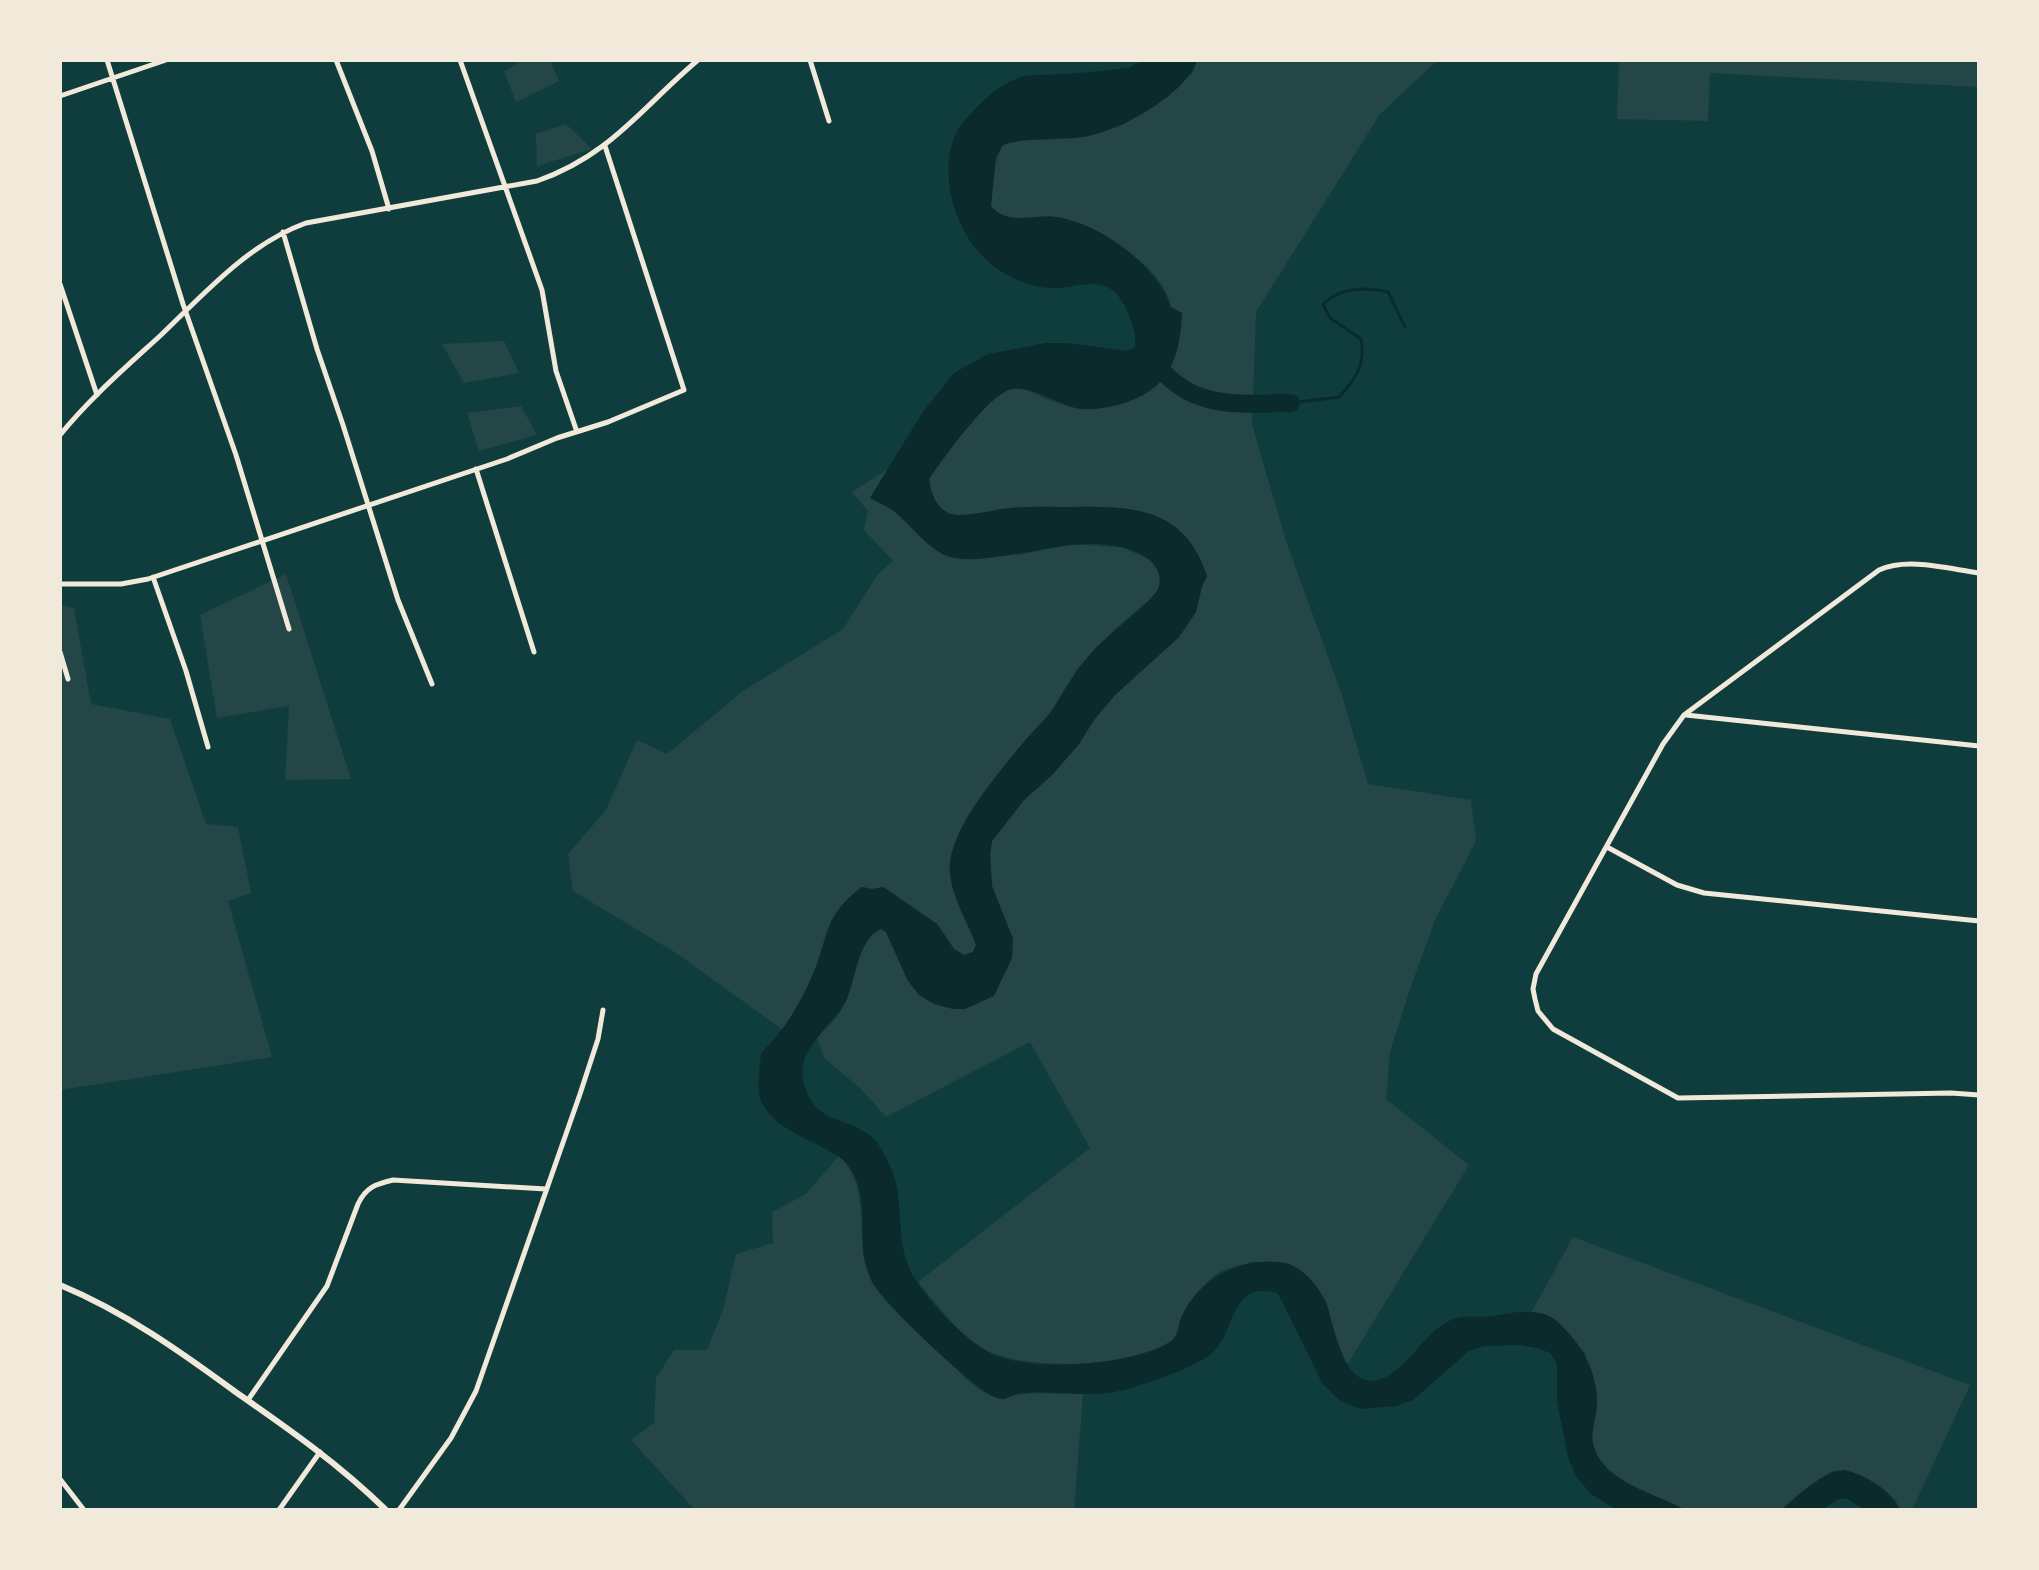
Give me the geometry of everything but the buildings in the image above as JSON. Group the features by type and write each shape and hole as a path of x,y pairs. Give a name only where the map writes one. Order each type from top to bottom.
{"street":[{"path":"107,60 186,312 236,455 289,629"},
{"path":"60,96 166,60"},
{"path":"336,60 372,151 389,209"},
{"path":"460,60 542,290 556,371 577,432"},
{"path":"810,60 829,121"},
{"path":"60,435 97,395 271,238 306,223 505,187 553,175 605,146 694,61"},
{"path":"60,584 121,584 153,577 476,469 608,422 684,390 605,146"},
{"path":"283,232 317,349 404,616 432,684"},
{"path":"60,284 97,395"},
{"path":"476,469 534,652"},
{"path":"1979,573 1909,565 1879,570 1684,715 1671,731 1607,847 1534,981 1533,989 1538,1011 1553,1029 1673,1096 1684,1099 1979,1095"},
{"path":"153,577 186,671 208,747"},
{"path":"60,652 68,679"},
{"path":"1684,715 1979,746"},
{"path":"1607,847 1677,885 1704,893 1979,921"},
{"path":"399,1510 451,1438 476,1391 598,1039 603,1010"},
{"path":"248,1400 327,1286 363,1194 370,1188 393,1180 546,1189"},
{"path":"60,1285 131,1320 248,1400 320,1452 386,1510"},
{"path":"279,1510 320,1452"},
{"path":"60,1479 84,1510"}],"shaded area":[{"path":"524,60 550,60 559,81 516,102 504,71"},
{"path":"1143,60 1197,60 1190,73 1165,98 1114,128 1083,137 1003,145 996,157 991,206 1005,216 1048,216 1073,221 1108,237 1140,262 1164,291 1171,307 1182,313 1178,346 1168,372 1149,391 1135,399 1096,409 1075,408 1035,392 1011,389 1001,394 979,415 929,479 936,502 944,511 956,515 1019,507 1095,507 1136,510 1155,516 1185,536 1207,576 1196,612 1179,637 1115,695 1079,744 1053,774 1024,800 992,841 992,886 1013,939 1012,958 994,996 965,1009 934,1004 919,995 908,981 886,932 881,929 873,934 862,951 846,1001 804,1060 804,1084 809,1097 824,1113 861,1129 880,1147 895,1180 905,1258 910,1270 925,1294 949,1320 988,1352 1018,1361 1062,1365 1109,1361 1152,1350 1174,1338 1189,1304 1210,1281 1238,1266 1269,1261 1291,1265 1315,1285 1326,1303 1342,1354 1357,1376 1368,1380 1390,1375 1431,1334 1449,1321 1524,1312 1544,1314 1556,1320 1572,1337 1592,1373 1597,1393 1593,1441 1598,1457 1614,1475 1686,1510 1617,1510 1591,1494 1576,1476 1568,1457 1557,1401 1557,1364 1550,1353 1520,1345 1484,1346 1469,1351 1413,1400 1396,1406 1360,1409 1338,1399 1322,1383 1277,1293 1261,1291 1249,1294 1241,1301 1219,1345 1210,1355 1161,1378 1109,1393 1028,1393 1003,1399 990,1394 933,1348 872,1282 864,1259 861,1198 848,1165 841,1158 785,1128 771,1116 761,1101 761,1053 785,1026 803,996 829,927 840,907 862,887 883,887 937,924 954,949 964,955 973,952 976,945 955,895 950,874 953,848 960,831 993,780 1051,713 1088,657 1159,587 1158,571 1148,559 1122,547 1104,544 977,559 947,556 932,547 891,509 870,498 922,413 954,373 988,354 1046,343 1127,351 1135,347 1129,314 1120,298 1109,288 1095,284 1042,287 1020,281 993,266 969,239 960,222 950,187 949,168 951,150 960,126 985,99 1004,85 1029,75 1128,68"},
{"path":"1197,60 1438,60 1380,114 1256,312 1252,424 1286,541 1342,695 1368,784 1471,800 1476,841 1435,920 1410,989 1390,1052 1386,1099 1469,1165 1347,1365 1326,1301 1254,1261 1224,1270 1209,1281 1187,1307 1174,1339 1155,1350 1106,1362 1077,1364 1022,1361 982,1348 956,1326 918,1282 1090,1148 1030,1042 886,1117 860,1088 824,1058 817,1037 839,1014 866,943 881,929 886,932 908,981 1013,939 992,886 992,841 1024,800 1053,774 1079,744 1115,695 1179,637 1196,612 1207,576 1185,536 1155,516 1136,510 1095,507 1019,507 956,515 944,511 936,502 929,479 979,414 1002,393 1012,389 1025,390 1063,404 1092,408 1117,404 1158,384 1170,305 1165,290 1155,276 1125,250 1073,222 1051,217 1012,218 997,214 992,209 990,191 1003,145 1015,141 1057,139 1123,125 1193,73"},
{"path":"1619,60 1979,60 1979,87 1710,73 1708,121 1617,119"},
{"path":"566,124 592,149 537,166 536,134"},
{"path":"504,341 519,373 464,383 442,344"},
{"path":"521,406 537,435 479,451 467,413"},
{"path":"888,469 870,498 890,508 1018,555 1074,544 1124,548 1152,561 1159,573 1160,586 1153,597 1115,629 1077,669 1052,710 968,815 952,851 949,867 953,888 976,945 973,952 964,955 954,949 937,924 884,887 862,887 849,897 834,917 810,981 783,1030 676,953 573,891 568,854 606,810 637,740 667,754 743,691 843,629 878,574 893,561 864,530 868,511 852,492"},
{"path":"286,574 351,779 285,780 289,706 217,718 200,615"},
{"path":"60,605 74,608 91,704 170,719 206,824 238,827 251,893 228,901 272,1057 60,1090"},
{"path":"839,1156 855,1179 869,1274 884,1298 904,1320 972,1384 989,1395 1001,1398 1021,1394 1083,1394 1074,1510 695,1510 631,1440 654,1423 656,1378 674,1350 707,1350 723,1310 736,1254 773,1243 772,1212 806,1194"},
{"path":"1573,1237 1970,1385 1912,1510 1900,1510 1895,1499 1844,1470 1832,1471 1781,1510 1686,1510 1627,1483 1608,1469 1598,1456 1591,1438 1593,1426 1585,1353 1553,1318 1531,1313"},
{"path":"1844,1470 1877,1484 1891,1496 1900,1510 1865,1510 1846,1498 1836,1500 1823,1510 1781,1510 1818,1480"}],"waterway":[{"path":"1291,403 1339,397 1361,364 1361,339 1330,318 1323,304 1330,298 1353,290 1388,292 1405,327"},
{"path":"1153,360 1182,388 1214,401 1291,403"}]}
